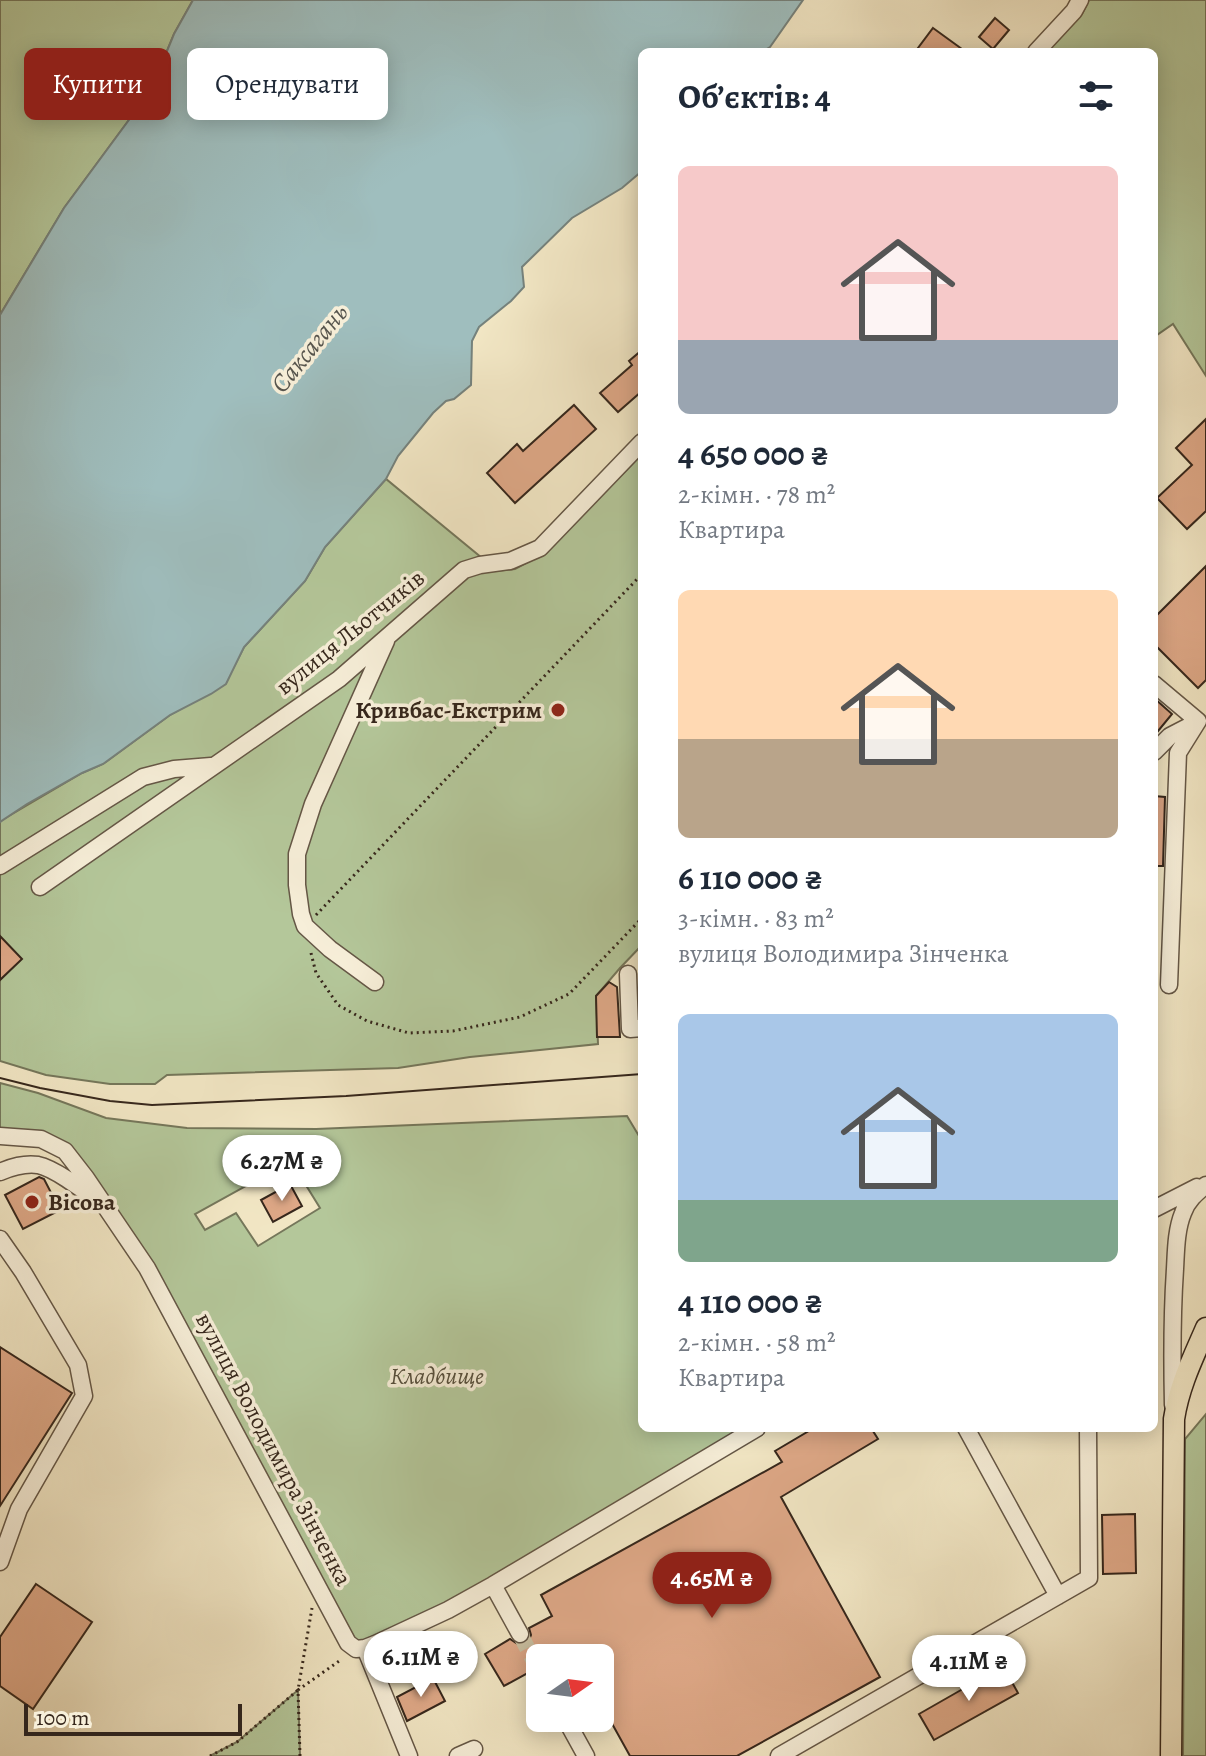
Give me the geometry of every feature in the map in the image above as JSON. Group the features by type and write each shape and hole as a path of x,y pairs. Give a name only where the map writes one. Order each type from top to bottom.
{"main road":[{"path":"1171,1756 1174,1419 1185,1374 1206,1328"}],"street":[{"path":"1040,48 1074,11 1080,0"},
{"name":"вулиця Льотчиків","path":"40,887 339,679 464,570 510,561 540,548 638,446"},
{"path":"375,982 305,926 297,885 297,854 313,804 388,636"},
{"path":"1158,687 1202,720"},
{"path":"1158,748 1170,736 1202,720"},
{"path":"1169,985 1178,753 1202,720"},
{"path":"0,866 143,777 174,769 213,766"},
{"path":"628,974 630,1029 638,1028"},
{"name":"вулиця Володимира Зінченка","path":"0,1136 41,1139 65,1151 147,1268 348,1643 360,1648 409,1756"},
{"path":"0,1172 14,1166 39,1165 78,1185 106,1209"},
{"path":"1158,1207 1206,1184"},
{"path":"1174,1419 1172,1361 1178,1240 1183,1211 1206,1184"},
{"path":"0,1239 78,1365 84,1396 19,1509 0,1562"},
{"path":"360,1648 448,1610 750,1432"},
{"path":"968,1432 1058,1596"},
{"path":"779,1756 1089,1578 1088,1432"},
{"path":"493,1585 520,1634"},
{"path":"573,1732 586,1756"}],"path":[{"path":"638,578 305,926 316,973 338,1005 367,1021 409,1033 453,1031 520,1017 569,994 638,922"},
{"path":"300,1756 298,1690 317,1585"},
{"path":"210,1756 237,1742 298,1690 360,1648"}],"green space":[{"path":"0,0 193,0 168,48 24,48 24,120 129,120 64,208 0,315"},
{"path":"1089,0 1206,0 1206,376 1173,324 1158,334 1158,48 1050,48 1082,14"},
{"path":"638,458 638,949 596,996 598,1044 398,1068 167,1075 155,1084 110,1084 46,1075 0,1061 2,820 103,764 170,715 225,684 244,647 305,581 325,547 386,479 495,571 515,569 545,553"},
{"name":"Кладбище","path":"0,1083 38,1093 106,1118 187,1128 316,1129 627,1116 638,1134 638,1432 750,1432 493,1585 356,1649 147,1268 65,1151 0,1136","holes":["291,1161 320,1208 258,1246 236,1213 205,1230 195,1214"]},
{"path":"1206,1414 1206,1756 1183,1756 1185,1439"},
{"path":"298,1690 300,1756 210,1756 237,1742"}],"water":[{"name":"Саксагань","path":"193,0 803,0 768,48 638,48 638,174 622,188 572,218 522,267 524,287 479,327 472,341 471,385 433,413 398,456 386,479 325,547 305,581 244,647 226,684 170,715 103,764 82,773 0,822 0,315 64,208 129,120 171,120 171,48 168,48"}],"building":[{"path":"995,18 1009,30 994,48 979,37"},
{"path":"933,28 960,48 918,48"},
{"path":"638,353 638,394 618,412 600,393 632,365 629,361"},
{"path":"574,405 596,429 515,503 487,473 517,444 523,451"},
{"path":"1206,419 1206,511 1187,529 1158,499 1192,465 1176,448"},
{"path":"1206,566 1206,680 1198,688 1158,648 1158,614"},
{"path":"1158,702 1172,714 1158,731"},
{"path":"1158,796 1165,797 1163,866 1158,866"},
{"path":"0,936 22,959 0,980"},
{"path":"609,982 617,987 620,1037 597,1037 596,996"},
{"name":"Вісова","path":"39,1177 44,1179 60,1210 23,1229 5,1195"},
{"path":"290,1184 302,1206 273,1222 261,1200"},
{"path":"0,1347 72,1393 0,1506"},
{"path":"807,1432 874,1432 878,1439 781,1497 880,1677 737,1756 630,1756 614,1727 614,1644 526,1644 526,1674 504,1686 485,1654 510,1639 519,1645 525,1644 531,1635 529,1628 552,1616 541,1595 782,1462 775,1451"},
{"path":"1135,1514 1136,1573 1103,1574 1102,1515"},
{"path":"36,1584 92,1622 33,1709 0,1686 0,1637"},
{"path":"1003,1666 1018,1693 934,1740 919,1714"},
{"path":"433,1678 445,1701 407,1721 397,1697"}],"tunnel":[{"path":"520,1634 526,1646"}],"tram line":[{"path":"0,1078 110,1101 152,1105 346,1096 638,1074"}],"place":[{"name":"Кривбас-Екстрим","path":"558,710"},
{"name":"Вісова","path":"32,1202"}]}
